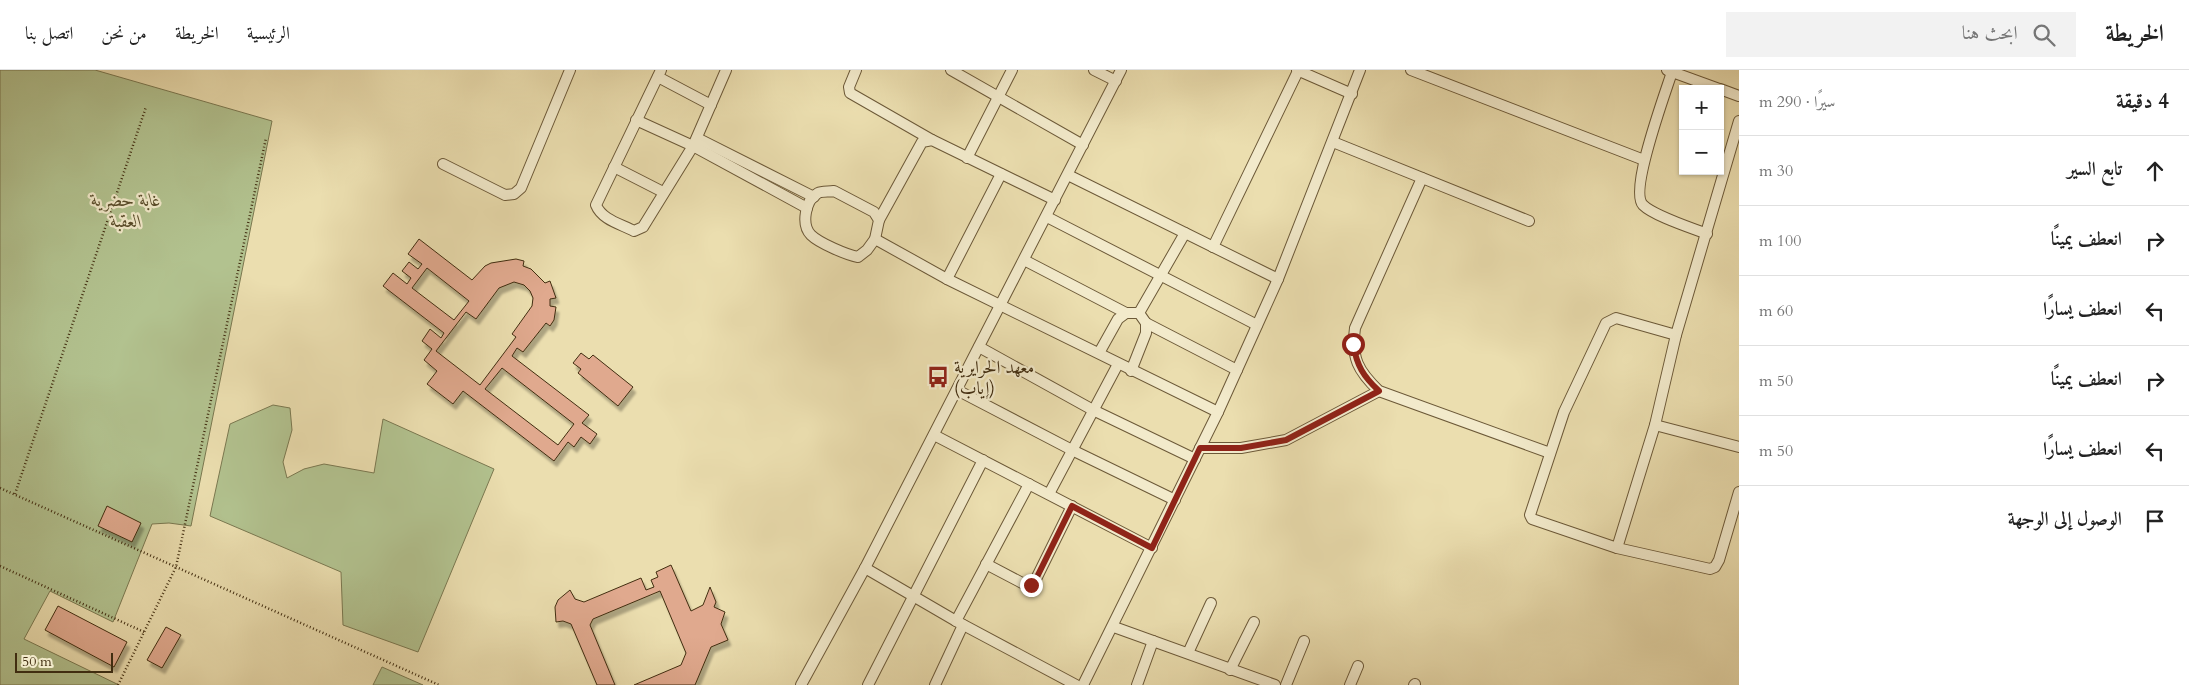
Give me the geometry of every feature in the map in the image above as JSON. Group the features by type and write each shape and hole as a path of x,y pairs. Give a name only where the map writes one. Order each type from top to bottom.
{"street":[{"path":"443,164 505,195 514,194 521,188 570,70"},
{"path":"711,105 659,73 596,205 598,211 634,231 643,226 695,142 711,105 726,70"},
{"path":"856,70 849,87 850,93 966,158 1055,200"},
{"path":"951,70 1083,145"},
{"path":"966,158 1012,70"},
{"path":"1094,70 1116,81"},
{"path":"801,685 865,568 1121,70"},
{"path":"1213,248 1298,70 1352,94"},
{"path":"1083,685 1114,627 1218,412 1278,279 1360,70"},
{"path":"1411,70 1644,160"},
{"path":"1707,234 1652,211 1643,205 1638,197 1644,160 1669,71 1709,85"},
{"path":"1724,90 1739,96"},
{"path":"636,120 695,142 814,197"},
{"path":"1617,548 1655,425 1676,336 1739,121"},
{"path":"879,220 874,212 834,191 819,192 807,208 806,226 812,236 847,255 858,257 867,250 875,239 879,220 915,152 922,142 932,140"},
{"path":"695,142 807,208"},
{"path":"1333,142 1529,221"},
{"path":"614,167 663,192"},
{"path":"947,279 1001,174"},
{"path":"1068,175 1278,279"},
{"path":"1422,178 1355,328 1353,344 1355,358 1364,376 1379,391 1550,453"},
{"path":"1047,217 1257,325"},
{"path":"1140,313 1185,234"},
{"path":"875,239 947,279 1099,353 1131,371 1218,412"},
{"path":"1024,260 1126,313 1140,313"},
{"path":"1099,353 1118,319 1126,313"},
{"path":"1131,371 1146,334 1146,323 1140,313"},
{"path":"1676,336 1616,318 1606,323 1564,412 1530,511 1532,519 1617,548 1710,569 1715,567 1719,560 1739,492"},
{"path":"1146,323 1237,370"},
{"path":"979,347 1094,410 1195,459"},
{"path":"1049,494 1118,364"},
{"path":"957,390 1072,450 1175,500"},
{"path":"1200,448 1241,448 1286,440 1379,391"},
{"path":"1655,425 1739,447"},
{"path":"934,435 1152,548"},
{"path":"868,685 983,460"},
{"path":"935,685 959,623 986,564 1029,484"},
{"path":"986,564 1026,585 1034,583 1072,506"},
{"path":"865,568 959,623 1076,685"},
{"path":"1188,653 1211,603"},
{"path":"1230,670 1254,622"},
{"path":"1114,627 1275,685"},
{"path":"1137,685 1154,641"},
{"path":"1286,685 1304,641"},
{"path":"1350,685 1358,666"}],"path":[{"path":"15,495 146,107"},
{"path":"118,685 176,567 266,138"},
{"path":"0,488 439,685"},
{"path":"0,566 144,632"}],"green space":[{"name":"غابة حضرية العقبة","path":"0,70 95,70 272,121 191,526 169,523 152,524 113,622 50,591 24,639 119,685 0,685"},
{"path":"273,405 290,408 292,430 283,462 287,478 304,469 324,464 374,473 383,419 494,469 418,652 343,625 341,572 210,516 230,424"},
{"path":"382,667 423,685 373,685"}],"building":[{"path":"419,239 472,280 485,266 491,263 516,259 524,261 523,266 531,269 545,283 550,281 556,298 550,299 550,306 556,307 554,320 550,326 546,323 523,352 517,348 512,356 589,415 582,423 597,434 590,444 581,437 574,447 568,442 554,461 463,391 453,404 427,384 437,371 424,360 432,349 422,341 430,329 441,338 444,333 383,286 393,273 407,284 411,278 402,271 409,262 418,269 422,264 408,254","holes":["427,268 469,301 454,320 412,288","514,282 524,285 530,291 533,298 532,306 512,334 516,337 480,385 436,351 466,312 476,319 499,288","502,368 574,424 558,445 485,389"]},
{"path":"581,353 589,359 593,355 633,387 618,406 578,373 581,369 573,363"},
{"path":"107,506 141,523 132,542 98,526"},
{"path":"671,565 691,611 703,605 710,587 716,602 714,607 725,612 721,624 728,640 711,647 695,685 634,685 681,665 686,653 660,591 593,619 590,625 615,685 597,685 571,624 563,621 556,622 555,607 558,600 570,590 575,599 584,602 641,578 646,590 654,587 651,580 658,577 656,572"},
{"path":"58,606 127,642 114,667 45,630"},
{"path":"166,627 181,635 162,668 147,660"}],"place":[{"name":"معهد الحرايرية (إياب)","path":"938,377"}],"route":[{"path":"1031,585 1034,583 1072,506 1152,548 1200,448 1241,448 1286,440 1379,391 1364,376 1355,358 1353,344"}]}
